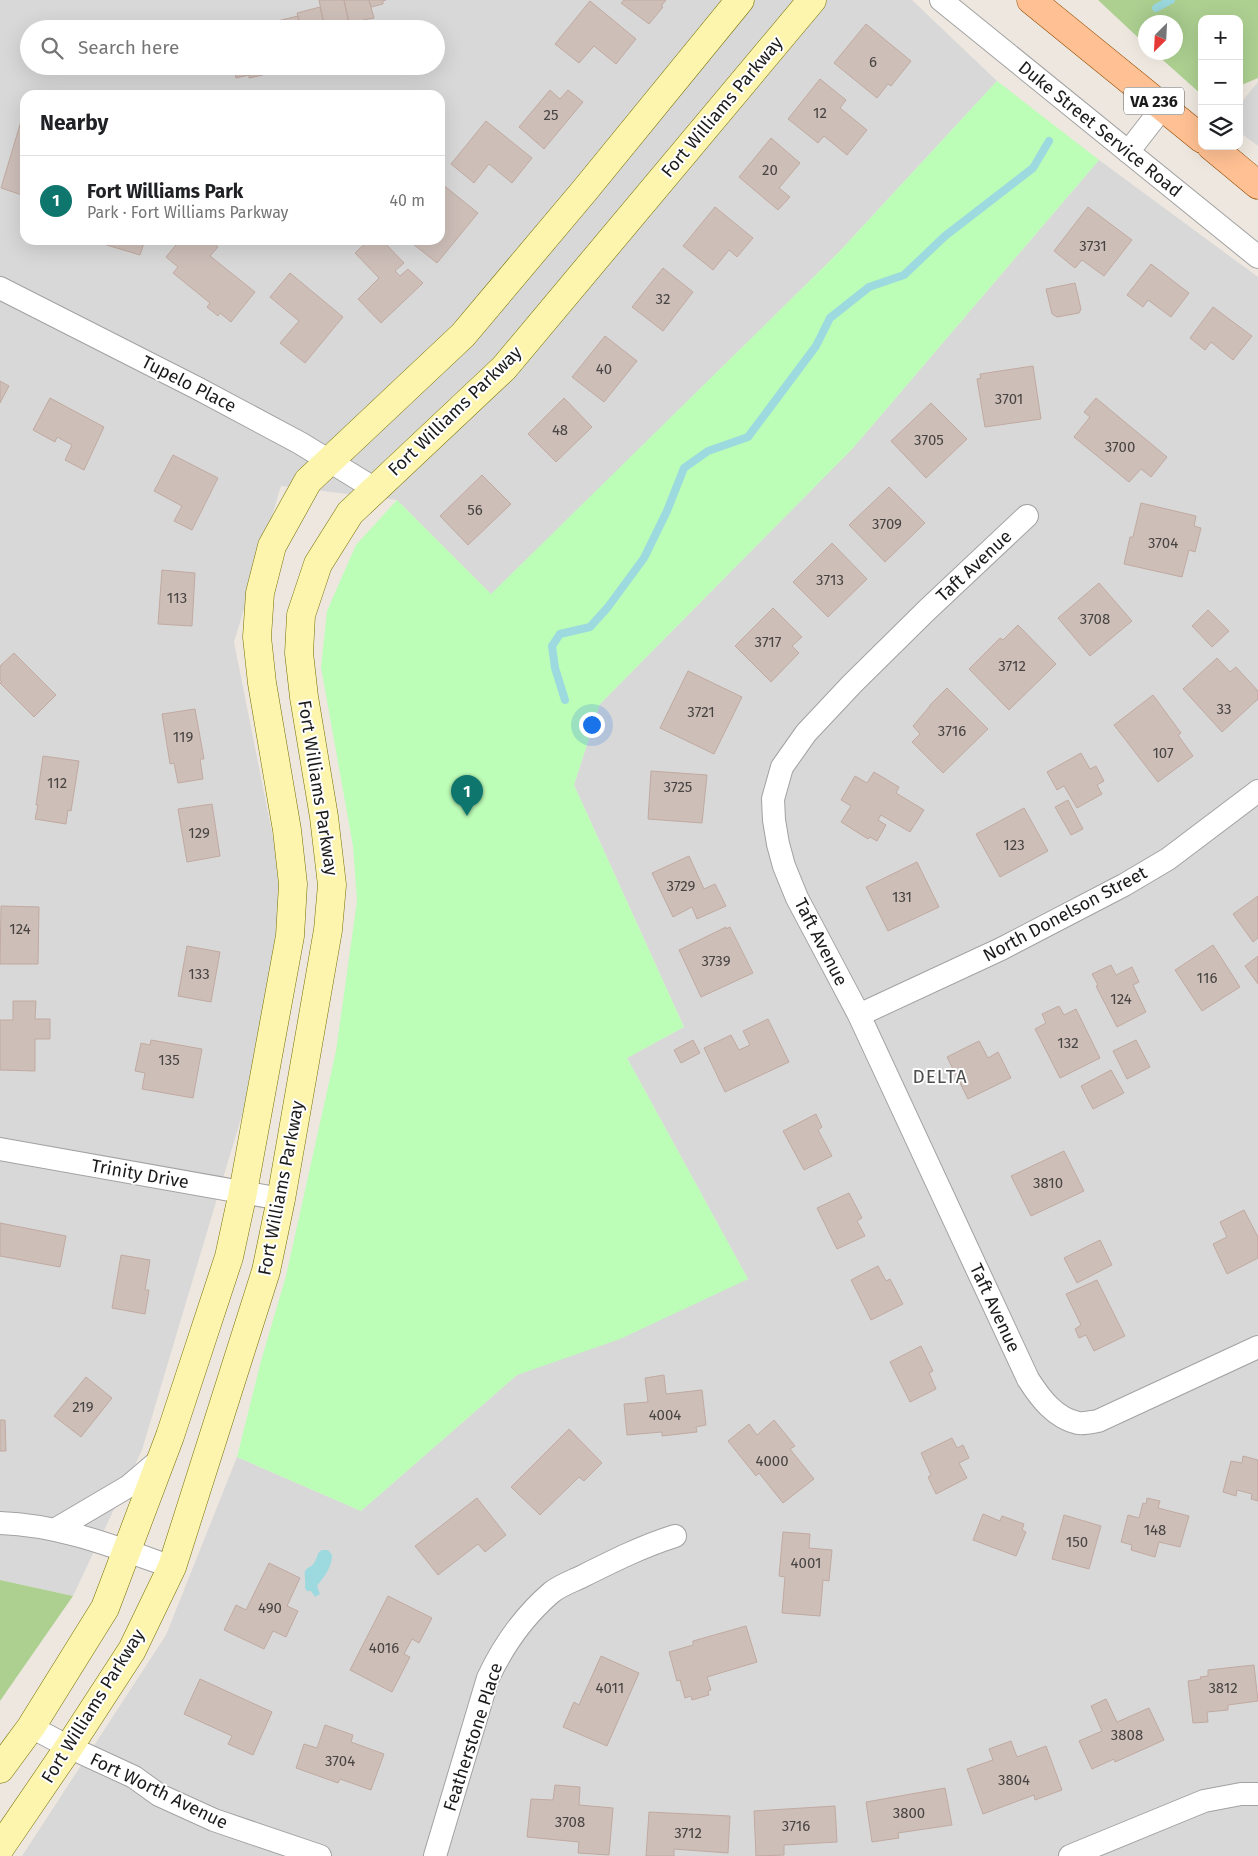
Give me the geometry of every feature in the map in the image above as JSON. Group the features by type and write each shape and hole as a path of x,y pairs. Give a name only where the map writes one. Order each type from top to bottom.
{"main road":[{"name":"VA 236","path":"1031,0 1198,136"},
{"path":"1216,150 1258,185"}],"street":[{"name":"Fort Williams Parkway","path":"0,1769 31,1727 105,1608 162,1458 229,1257 244,1192 290,936 294,884 257,638 260,593 272,546 308,481 463,335 585,190 740,0"},
{"name":"Fort Williams Parkway","path":"0,1848 132,1650 172,1567 266,1271 281,1199 328,930 332,885 324,817 304,697 299,653 301,615 318,564 350,513 504,368 812,0"},
{"name":"Duke Street Service Road","path":"942,0 1258,257"},
{"path":"1128,152 1163,107"},
{"name":"Tupelo Place","path":"0,288 300,442 375,489"},
{"name":"Taft Avenue","path":"1027,516 926,610 852,684 806,733 782,767 773,799 774,820 784,866 797,898 859,1015 1028,1379 1049,1408 1064,1418 1080,1424 1098,1421 1258,1347"},
{"name":"North Donelson Street","path":"859,1015 1001,949 1124,886 1176,853 1258,791"},
{"name":"Trinity Drive","path":"0,1149 281,1199"},
{"path":"56,1529 129,1486 162,1458"},
{"path":"0,1523 20,1523 56,1529 86,1537 172,1567"},
{"name":"Featherstone Place","path":"435,1856 488,1678 498,1657 521,1624 554,1590 645,1546 675,1536"},
{"name":"Fort Worth Avenue","path":"31,1727 134,1777 159,1794 214,1820 320,1856"},
{"path":"1070,1856 1204,1801 1241,1794 1258,1794"}],"shaded area":[{"path":"0,0 912,0 997,81 839,252 491,595 397,500 281,486 234,642 289,918 258,1061 142,1450 73,1596 0,1580"},
{"path":"1258,82 1258,146 1243,135 1243,100"},
{"path":"1099,160 1258,277 1258,1856 22,1856 166,1635 237,1457 361,1511 517,1375 748,1279 627,1058 684,1027 574,785 600,704 853,448"}],"green space":[{"path":"1098,0 1258,0 1258,78 1243,84 1243,15 1198,15 1198,91 1163,60 1183,60 1183,15 1138,15 1138,37"},
{"path":"997,81 1099,160 853,448 600,704 574,785 684,1027 627,1058 748,1279 620,1339 517,1375 361,1511 237,1457 261,1361 286,1276 336,1051 357,901 353,846 321,667 327,611 356,545 397,500 491,594 839,252"},
{"path":"0,1580 73,1596 0,1701"}],"water":[{"path":"322,1550 328,1550 332,1555 332,1559 327,1572 317,1586 320,1594 315,1597 311,1591 307,1591 305,1588 305,1571 313,1564"}],"building":[{"path":"319,0 344,0 348,20 323,20"},
{"path":"344,0 369,0 374,18 348,20"},
{"path":"369,0 386,0 383,1 383,4 371,7"},
{"path":"624,0 666,0 661,6 663,7 649,24 621,3"},
{"path":"590,1 636,39 616,64 594,46 579,63 555,44"},
{"path":"320,7 323,20 299,20 297,13"},
{"path":"298,16 299,20 281,20"},
{"path":"866,24 911,61 891,86 888,84 877,98 834,63"},
{"path":"236,75 249,75 236,78"},
{"path":"249,75 263,75 249,78"},
{"path":"820,79 846,100 840,108 867,130 847,155 824,136 818,143 788,119"},
{"path":"550,90 560,99 568,90 583,102 544,149 519,127"},
{"path":"486,121 532,158 512,183 489,164 474,183 451,164"},
{"path":"20,125 20,194 1,188"},
{"path":"771,138 800,163 779,188 790,197 778,210 739,177"},
{"path":"445,186 478,213 437,263 414,245 445,245"},
{"path":"715,207 753,238 737,257 729,250 713,270 683,246"},
{"path":"1088,207 1132,240 1104,276 1082,260 1075,268 1054,251"},
{"path":"107,245 143,245 140,255"},
{"path":"176,245 216,245 218,247 210,256 255,292 231,322 220,313 218,316 207,307 210,303 173,273 178,267 166,257"},
{"path":"364,245 387,245 404,263 395,271 400,276 408,269 423,283 381,323 358,299 379,278 355,253"},
{"path":"1151,264 1189,293 1171,317 1148,300 1143,307 1127,295"},
{"path":"663,268 693,292 663,331 632,307"},
{"path":"290,273 343,317 305,363 280,343 299,321 270,297"},
{"path":"1075,283 1081,309 1079,313 1057,317 1052,314 1046,289"},
{"path":"1213,307 1252,336 1233,360 1211,342 1205,350 1190,338"},
{"path":"605,336 637,361 604,402 572,377"},
{"path":"1033,366 1041,419 985,427 977,379 981,378 980,374"},
{"path":"0,381 9,386 0,403"},
{"path":"50,398 104,427 84,470 65,460 72,445 57,437 55,442 33,430"},
{"path":"564,398 592,427 556,462 528,434"},
{"path":"1096,398 1167,457 1151,477 1141,469 1129,482 1074,437 1090,417 1084,412"},
{"path":"931,403 967,439 926,478 891,441"},
{"path":"173,455 218,478 192,530 174,521 182,506 154,491"},
{"path":"482,475 511,504 468,545 440,516"},
{"path":"889,487 925,523 885,562 849,525"},
{"path":"1141,503 1196,516 1194,526 1201,528 1195,552 1189,550 1182,577 1124,564"},
{"path":"832,543 867,579 828,617 793,582"},
{"path":"162,570 195,573 192,626 158,624"},
{"path":"1099,583 1132,621 1090,656 1058,618"},
{"path":"773,608 802,637 792,646 799,653 771,682 735,646"},
{"path":"1208,610 1229,631 1212,647 1192,626"},
{"path":"1018,625 1056,664 1009,710 969,669 1000,638 1003,640"},
{"path":"14,653 56,695 34,717 0,683 2,682 0,680 0,666"},
{"path":"1217,658 1230,672 1236,667 1258,691 1258,699 1222,732 1183,689"},
{"path":"688,671 742,697 714,754 660,728"},
{"path":"947,688 988,729 943,773 912,742 920,734 913,726"},
{"path":"1153,695 1181,733 1178,735 1193,756 1158,782 1114,725"},
{"path":"195,709 204,759 200,759 203,779 178,783 174,763 170,764 162,714"},
{"path":"1081,753 1090,769 1096,766 1104,781 1097,785 1102,794 1077,808 1064,786 1057,790 1047,772"},
{"path":"43,756 79,761 71,811 68,810 66,824 35,819"},
{"path":"651,771 707,775 702,823 648,819"},
{"path":"874,772 899,787 896,793 924,810 910,832 881,815 878,820 886,825 877,841 870,837 868,839 841,822 851,806 841,800 855,776 867,783"},
{"path":"1068,800 1083,829 1071,835 1055,807"},
{"path":"212,804 220,856 187,862 178,809"},
{"path":"1024,808 1048,851 1000,877 976,834"},
{"path":"689,856 704,889 715,884 726,906 697,919 692,907 673,917 652,873"},
{"path":"917,862 939,907 888,931 866,887"},
{"path":"1258,896 1258,938 1253,942 1233,914"},
{"path":"1,906 39,907 38,964 0,964"},
{"path":"726,927 726,929 730,927 753,973 701,997 679,950"},
{"path":"1213,945 1240,987 1202,1011 1175,970"},
{"path":"187,946 220,952 211,1002 178,996"},
{"path":"1258,956 1258,984 1245,966"},
{"path":"1111,965 1116,975 1132,967 1139,982 1133,985 1146,1012 1117,1027 1096,986 1098,985 1092,974"},
{"path":"13,1001 36,1001 35,1019 50,1019 50,1039 35,1039 35,1071 0,1070 0,1020 13,1020"},
{"path":"1059,1006 1064,1015 1076,1009 1100,1058 1060,1078 1035,1029 1046,1023 1042,1014"},
{"path":"768,1019 789,1062 725,1092 704,1048 731,1035 739,1050 750,1045 743,1031"},
{"path":"151,1040 202,1049 193,1098 142,1089 145,1073 135,1071 141,1043 150,1045"},
{"path":"693,1040 700,1053 681,1063 674,1050"},
{"path":"1136,1040 1150,1067 1127,1079 1113,1051"},
{"path":"979,1041 988,1058 998,1052 1011,1078 968,1099 947,1057"},
{"path":"1111,1070 1124,1093 1093,1109 1081,1086"},
{"path":"816,1114 822,1127 818,1130 832,1156 804,1170 783,1131"},
{"path":"1064,1151 1084,1191 1031,1216 1011,1176"},
{"path":"849,1193 862,1218 857,1221 865,1236 837,1249 817,1208"},
{"path":"1244,1210 1258,1237 1258,1258 1227,1274 1213,1244 1227,1237 1220,1222"},
{"path":"0,1223 66,1236 60,1267 0,1256"},
{"path":"1100,1240 1112,1265 1077,1283 1064,1258"},
{"path":"121,1255 150,1260 145,1290 149,1290 145,1314 112,1308"},
{"path":"878,1266 886,1281 890,1279 903,1304 871,1320 851,1280"},
{"path":"1097,1280 1125,1336 1094,1351 1086,1335 1079,1338 1075,1329 1081,1325 1066,1294"},
{"path":"921,1346 933,1371 929,1373 936,1389 910,1402 890,1362"},
{"path":"664,1375 666,1394 702,1390 706,1425 696,1427 697,1432 662,1436 662,1432 627,1435 624,1404 648,1402 645,1378"},
{"path":"86,1377 112,1398 81,1437 54,1416"},
{"path":"0,1420 5,1420 6,1451 0,1451"},
{"path":"774,1420 795,1446 790,1449 814,1479 783,1503 759,1473 756,1476 728,1441 749,1424 757,1435"},
{"path":"569,1429 602,1463 584,1481 579,1477 540,1515 511,1487"},
{"path":"952,1438 957,1448 963,1445 969,1458 959,1463 967,1478 936,1494 928,1477 931,1475 921,1453"},
{"path":"1243,1456 1258,1460 1258,1501 1251,1499 1252,1494 1237,1490 1236,1496 1223,1492 1231,1461 1242,1463"},
{"path":"477,1498 506,1535 485,1552 478,1544 438,1575 415,1546"},
{"path":"1147,1498 1160,1501 1158,1508 1189,1516 1180,1547 1159,1542 1155,1557 1131,1550 1132,1545 1121,1542 1128,1515 1139,1518 1143,1503 1146,1504"},
{"path":"983,1514 1000,1521 1002,1516 1024,1524 1022,1530 1026,1532 1016,1556 973,1540"},
{"path":"1064,1515 1101,1526 1089,1569 1052,1559"},
{"path":"783,1532 810,1534 809,1548 832,1550 829,1581 823,1580 820,1616 782,1613 785,1577 779,1576"},
{"path":"269,1563 300,1578 287,1606 298,1611 286,1637 273,1631 264,1649 224,1630 236,1605 246,1610"},
{"path":"388,1596 432,1618 419,1643 412,1639 404,1654 410,1657 392,1692 350,1670"},
{"path":"746,1626 757,1662 707,1677 711,1690 708,1691 709,1695 692,1700 691,1696 685,1698 680,1680 677,1681 669,1652 693,1645 693,1641"},
{"path":"601,1656 639,1673 607,1746 563,1727 574,1702 579,1705"},
{"path":"1254,1665 1258,1701 1228,1705 1228,1710 1207,1712 1208,1722 1193,1723 1188,1681 1208,1676 1208,1670"},
{"path":"200,1679 272,1712 253,1755 228,1744 232,1736 184,1714"},
{"path":"1106,1699 1117,1722 1149,1708 1164,1740 1115,1762 1114,1759 1092,1769 1079,1741 1102,1731 1091,1706"},
{"path":"325,1725 353,1735 351,1742 384,1754 371,1790 340,1779 338,1783 296,1768 304,1744 317,1748"},
{"path":"1011,1741 1017,1757 1046,1746 1062,1790 1035,1800 1034,1795 983,1814 967,1769 993,1760 989,1749"},
{"path":"555,1785 580,1787 579,1805 613,1808 609,1855 578,1853 579,1842 527,1837 531,1799 553,1800"},
{"path":"945,1788 952,1825 898,1833 899,1838 872,1842 866,1802"},
{"path":"835,1806 837,1842 784,1845 784,1855 756,1856 754,1811"},
{"path":"649,1812 730,1816 728,1853 674,1849 674,1856 646,1856"}],"waterway":[{"path":"1156,8 1171,0"},
{"path":"565,700 555,668 552,646 560,634 590,627 608,607 644,558 667,511 684,468 708,451 748,437 816,346 830,318 869,287 904,275 945,236 1033,168 1049,141"}],"place":[{"name":"Fort Williams Park","path":"467,816"}],"district":[{"name":"DELTA","path":"940,1076"}]}
